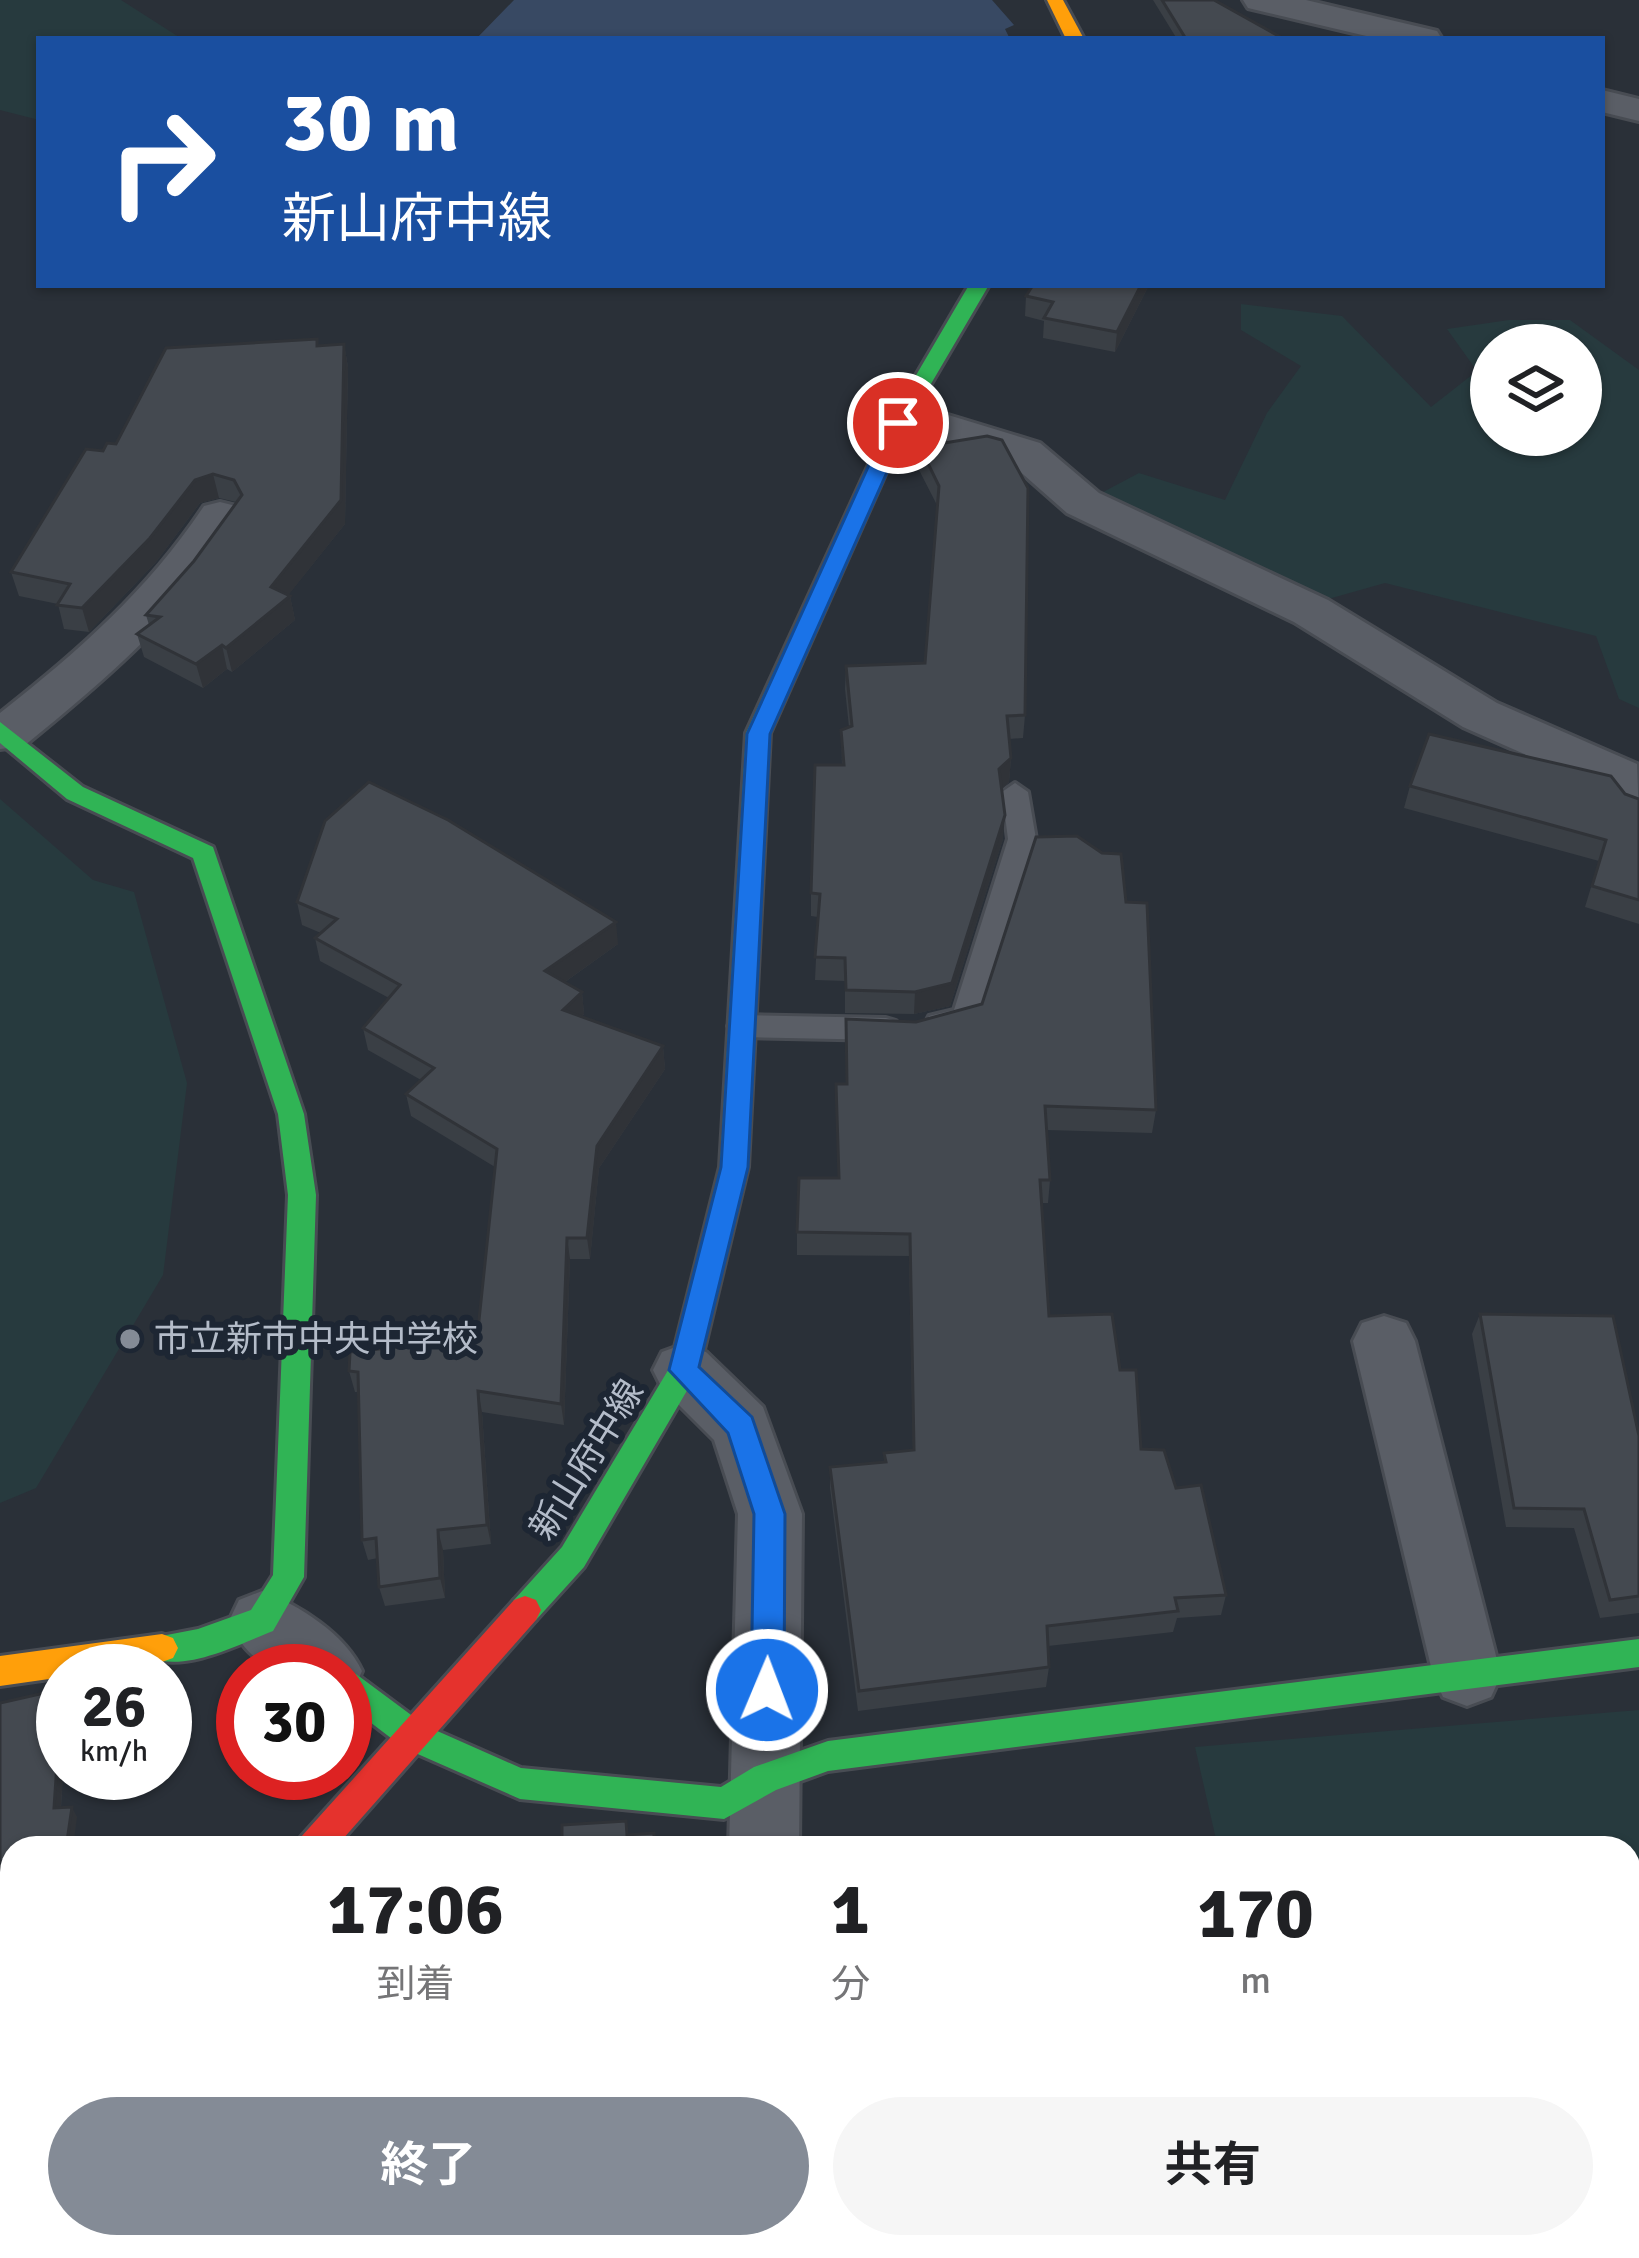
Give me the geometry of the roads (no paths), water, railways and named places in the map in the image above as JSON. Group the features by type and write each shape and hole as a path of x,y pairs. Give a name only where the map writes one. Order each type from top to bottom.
{"street":[{"path":"1055,0 1073,36"},
{"path":"1276,1 1412,36"},
{"path":"1605,102 1639,110"},
{"name":"新山府中線","path":"324,1836 573,1557 684,1370 734,1167 758,734 898,423 977,288"},
{"path":"898,423 945,427 1024,452 1083,503 1311,611 1480,715 1619,776 1639,801"},
{"path":"0,1671 198,1643 262,1621 288,1577 302,1195 291,1114 204,853 75,793 3,732 141,626 202,549 220,516"},
{"path":"1384,1341 1467,1675"},
{"path":"684,1370 741,1426 770,1514 764,1836"},
{"path":"262,1621 292,1644"},
{"path":"372,1704 415,1737 520,1783 724,1803 766,1778 828,1756 1639,1653"}],"lane":[{"path":"742,1026 914,1030 967,1018 1022,839 1015,792"}],"water":[{"path":"514,0 992,0 1014,25 1005,29 1008,36 479,36"}],"place":[{"name":"市立新市中央中学校","path":"130,1339"}]}
